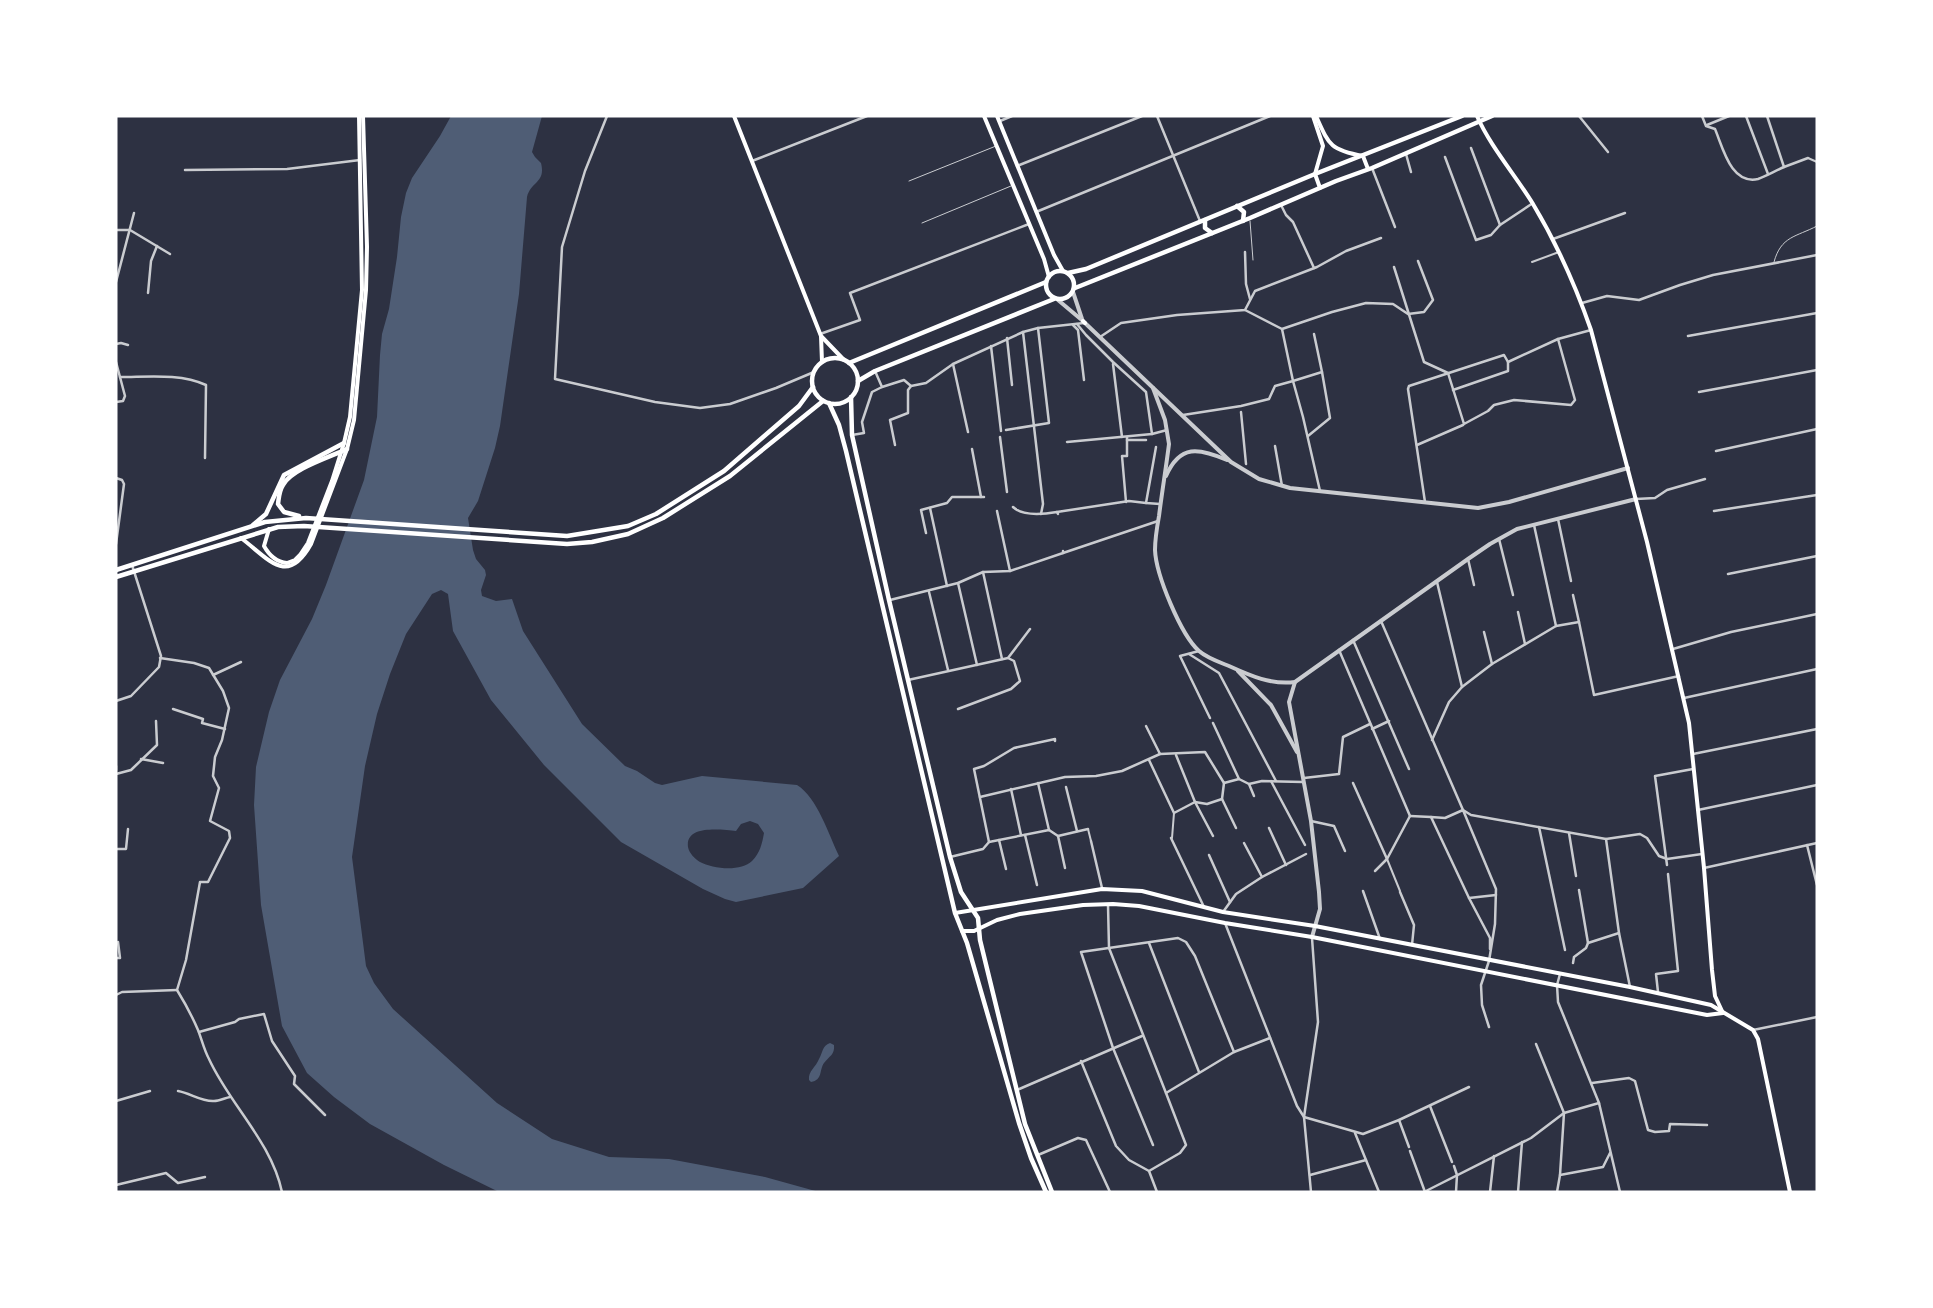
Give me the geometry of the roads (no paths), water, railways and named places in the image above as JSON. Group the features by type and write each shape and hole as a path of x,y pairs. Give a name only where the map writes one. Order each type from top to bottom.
{"highway":[{"path":"849,363 1048,279 1055,272 1086,269 1314,174 1462,116"},
{"path":"858,381 876,371 1056,299 1067,298 1074,290 1370,169 1492,116"},
{"path":"1236,206 1244,212 1243,221"},
{"path":"1202,221 1205,228 1212,233"},
{"path":"1065,272 1074,279 1074,290"},
{"path":"1048,279 1047,290 1056,299"},
{"path":"836,358 844,360 856,371 858,381 851,397 840,403 829,403 823,401 815,392 813,386 814,372 822,362 836,358"},
{"path":"116,570 265,522 306,518 568,536 628,526 656,514 724,471 799,406 813,386"},
{"path":"851,397 852,436 950,857 961,892 978,918 980,940 1024,1124 1052,1192"},
{"path":"116,577 278,527 304,526 567,544 592,542 628,534 663,518 730,476 823,401"},
{"path":"829,403 839,425 846,452 955,913 967,943 1030,1158 1046,1192"},
{"path":"251,527 266,514 284,474 344,443"},
{"path":"306,518 284,512 278,504 279,493 283,484 289,477 347,449"},
{"path":"1010,1093 1016,1090"}],"main road":[{"path":"269,529 264,546 267,553 279,562 287,563 300,556 314,528 344,443 352,399 362,290 359,116"},
{"path":"241,538 272,563 280,567 296,564 303,558 311,544 347,449 355,412 366,290 367,247 363,116"},
{"path":"734,116 821,335 822,362"},
{"path":"984,116 1044,259 1048,279"},
{"path":"997,116 1054,255 1065,272"},
{"path":"1314,116 1327,142 1348,153 1363,156 1370,169"},
{"path":"1314,116 1323,146 1314,174 1320,188"},
{"path":"1477,116 1532,203 1552,239 1582,303 1591,330 1636,499 1684,698 1693,754 1715,996 1723,1013"},
{"path":"821,335 844,360"},
{"path":"955,913 1102,889 1142,891 1223,912 1315,926 1712,1005 1753,1030 1758,1039 1790,1192"},
{"path":"962,931 970,931 997,920 1020,914 1108,904 1139,906 1225,923 1312,937 1707,1015 1723,1013"},
{"path":"1704,1003 1709,1003 1715,996"},
{"path":"1680,1010 1683,999"}],"street":[{"path":"607,116 585,171 562,247 555,379 655,402 700,408 730,404 814,372"},
{"path":"752,161 868,116"},
{"path":"999,122 1012,116"},
{"path":"1017,166 1142,116"},
{"path":"1157,116 1202,221"},
{"path":"1036,212 1270,116"},
{"path":"1579,116 1608,152"},
{"path":"1702,116 1706,126 1715,129 1736,174 1745,179 1758,178 1808,158 1817,162"},
{"path":"1706,126 1729,116"},
{"path":"1746,116 1768,174"},
{"path":"1767,116 1784,167"},
{"path":"1472,148 1500,225"},
{"path":"1406,154 1411,172"},
{"path":"1445,157 1476,240 1491,235 1500,225 1532,203"},
{"path":"185,170 287,169 360,160"},
{"path":"1370,169 1375,175 1395,227"},
{"path":"1281,205 1293,222 1314,268"},
{"path":"116,282 134,213"},
{"path":"1552,239 1625,213"},
{"path":"821,335 860,320 850,293 1029,224"},
{"path":"116,230 130,230 170,254"},
{"path":"1245,310 1255,291 1314,268 1346,251 1381,238"},
{"path":"148,293 151,261 157,246"},
{"path":"1245,252 1246,284 1250,301"},
{"path":"1532,262 1558,252"},
{"path":"1582,303 1607,296 1639,300 1705,278 1817,255"},
{"path":"1100,337 1121,323 1177,315 1245,310 1282,329 1332,312 1366,304 1393,304 1408,314 1424,312 1432,300 1418,261"},
{"path":"1394,267 1424,362 1448,373 1464,424"},
{"path":"1074,290 1084,322"},
{"path":"1056,299 1084,322 1231,462"},
{"path":"1688,336 1817,313"},
{"path":"895,445 890,420 908,413 908,390 911,386 926,383 953,364 1023,332 1038,328 1073,325 1084,322"},
{"path":"1077,324 1113,362 1146,392 1152,434"},
{"path":"1073,325 1078,330 1084,380"},
{"path":"1006,430 1049,423 1038,328"},
{"path":"1282,329 1320,491"},
{"path":"1508,362 1558,339 1591,330"},
{"path":"1023,332 1043,504 1041,514"},
{"path":"1308,436 1330,418 1314,334"},
{"path":"1007,338 1012,385"},
{"path":"1417,445 1464,424 1488,411 1494,405 1514,400 1571,405 1575,400 1558,339"},
{"path":"116,344 128,345"},
{"path":"991,346 1001,430"},
{"path":"1425,502 1409,386 1504,355 1508,362 1508,371 1453,390"},
{"path":"116,362 125,396 122,401 116,402"},
{"path":"1113,362 1122,437"},
{"path":"953,364 968,432"},
{"path":"1698,392 1817,370"},
{"path":"876,371 882,386"},
{"path":"1182,415 1241,406 1269,399 1275,386 1322,372"},
{"path":"120,377 168,377 206,385 206,458"},
{"path":"852,436 864,433 862,422 872,392 882,386 904,380 911,386"},
{"path":"1153,388 1167,430 1169,444 1155,551 1162,579 1179,622 1199,651 1236,670 1268,682 1295,682 1437,580 1517,529 1636,499 1655,498 1667,490 1705,479"},
{"path":"1241,412 1246,464"},
{"path":"1716,451 1817,429"},
{"path":"1127,438 1167,430"},
{"path":"1001,445 1000,437 1007,492"},
{"path":"1067,442 1122,437 1146,440"},
{"path":"1126,502 1122,456 1127,456 1127,438"},
{"path":"1275,446 1282,486"},
{"path":"1146,503 1156,447"},
{"path":"926,533 921,510 947,503 952,497 983,497 972,449"},
{"path":"1164,480 1176,458 1192,451 1212,453 1231,462 1258,479 1282,486 1478,508 1509,502 1628,468"},
{"path":"116,478 122,480 124,484 116,544"},
{"path":"1714,511 1817,495"},
{"path":"1013,507 1017,511 1041,514 1126,502 1160,504"},
{"path":"930,508 947,586"},
{"path":"997,511 1010,571"},
{"path":"1558,519 1571,581"},
{"path":"889,600 929,592 984,572 1010,571 1158,521"},
{"path":"1534,525 1556,626"},
{"path":"1500,539 1513,595"},
{"path":"1728,574 1817,556"},
{"path":"1468,559 1474,585"},
{"path":"116,701 131,696 159,666 160,658 132,565"},
{"path":"984,572 1002,659"},
{"path":"1437,580 1462,687"},
{"path":"958,583 977,665"},
{"path":"929,592 948,671"},
{"path":"1573,594 1594,694 1679,676"},
{"path":"1518,612 1525,644"},
{"path":"1673,649 1731,632 1817,614"},
{"path":"1381,620 1496,890 1495,924 1490,949"},
{"path":"1432,740 1449,702 1462,687 1492,664 1556,626 1579,622"},
{"path":"1008,658 1030,630"},
{"path":"1484,632 1492,664"},
{"path":"1354,640 1409,769"},
{"path":"1339,650 1410,816"},
{"path":"1199,651 1180,656 1210,718"},
{"path":"1189,654 1219,673 1276,781"},
{"path":"160,658 194,662 209,668 229,708 222,740 215,757 213,776 218,788 210,821 229,831 230,838 208,882 200,882 186,960 177,990 199,1032 208,1059 230,1097 262,1141 274,1164 282,1192"},
{"path":"908,680 1002,659 1014,660 1020,681 1011,689 958,709"},
{"path":"213,675 241,662"},
{"path":"1684,698 1817,669"},
{"path":"1236,670 1271,705 1296,749 1304,780"},
{"path":"1295,682 1289,702 1312,821 1320,910 1312,937 1318,1022 1304,1117 1311,1192"},
{"path":"173,709 204,719 202,723 225,729"},
{"path":"116,774 131,770 157,745 156,721"},
{"path":"1213,722 1239,779 1249,784 1262,781 1304,780 1339,774 1343,737 1370,724"},
{"path":"1372,729 1389,722"},
{"path":"1146,726 1160,754"},
{"path":"1693,754 1817,729"},
{"path":"990,842 974,769 984,766 1014,748 1055,740"},
{"path":"980,797 1065,777 1096,776 1122,771 1160,754 1176,755 1189,752 1205,752 1224,783 1222,799 1236,828"},
{"path":"1176,755 1213,836"},
{"path":"141,759 163,763"},
{"path":"1149,760 1174,813 1172,838 1204,908"},
{"path":"1667,865 1655,776 1694,768"},
{"path":"1224,783 1239,779"},
{"path":"1271,781 1305,845"},
{"path":"1038,783 1049,830 1058,836 1065,868"},
{"path":"1353,783 1414,925 1412,945"},
{"path":"1249,784 1254,796"},
{"path":"1698,810 1817,786"},
{"path":"1066,787 1077,831"},
{"path":"1011,789 1021,835"},
{"path":"1174,813 1196,802 1207,804 1222,799"},
{"path":"1410,816 1445,818 1463,810"},
{"path":"1463,810 1471,815 1606,839 1640,834 1647,838 1659,856 1666,859 1702,854"},
{"path":"1375,871 1387,859 1410,816"},
{"path":"1431,817 1490,938 1489,961 1481,985 1482,1004 1489,1027"},
{"path":"1312,821 1334,826 1345,850"},
{"path":"1539,827 1565,950"},
{"path":"1269,828 1287,866"},
{"path":"116,849 126,849 128,829"},
{"path":"1058,836 1088,829 1102,889"},
{"path":"950,857 983,849 990,842 1049,830"},
{"path":"1569,833 1576,876"},
{"path":"1025,834 1037,885"},
{"path":"1606,839 1619,933 1630,988"},
{"path":"999,840 1006,869"},
{"path":"1244,843 1262,877"},
{"path":"1704,868 1817,843"},
{"path":"1806,845 1817,885"},
{"path":"1223,912 1236,894 1262,877 1287,866 1306,854"},
{"path":"1208,856 1230,902"},
{"path":"1658,994 1656,974 1678,972 1668,874"},
{"path":"1573,963 1574,956 1586,948 1588,943 1579,890"},
{"path":"1363,891 1380,939"},
{"path":"1469,898 1496,895"},
{"path":"1108,904 1109,948 1186,1145 1180,1153 1149,1171"},
{"path":"1225,923 1296,1106 1304,1117 1363,1134 1399,1120 1469,1087"},
{"path":"1588,943 1619,933"},
{"path":"1153,1145 1113,1048 1081,952 1178,938 1186,942 1195,956 1234,1052"},
{"path":"116,958 120,958 118,942"},
{"path":"1149,943 1199,1072"},
{"path":"1560,974 1557,985 1558,1002 1599,1103 1620,1192"},
{"path":"116,995 122,992 177,990"},
{"path":"199,1032 235,1022 239,1019 264,1014 272,1041 295,1076 294,1084 325,1115"},
{"path":"1753,1030 1817,1017"},
{"path":"1016,1090 1142,1036"},
{"path":"1166,1093 1234,1052 1270,1038"},
{"path":"1536,1044 1564,1113 1557,1192"},
{"path":"1081,1061 1116,1146 1129,1160 1149,1171 1157,1192"},
{"path":"1592,1083 1628,1078 1635,1081 1648,1130 1652,1132 1669,1131 1670,1124 1707,1125"},
{"path":"116,1101 150,1091"},
{"path":"178,1091 202,1100 213,1101 230,1097"},
{"path":"1410,1151 1425,1192 1531,1138 1564,1113 1599,1103"},
{"path":"1430,1106 1452,1162"},
{"path":"1399,1120 1408,1147"},
{"path":"1355,1133 1379,1192"},
{"path":"1037,1156 1078,1138 1086,1140 1110,1192"},
{"path":"1518,1192 1522,1142"},
{"path":"1560,1175 1602,1167 1611,1152"},
{"path":"1490,1192 1494,1156"},
{"path":"1310,1175 1366,1160"},
{"path":"1454,1166 1457,1175 1456,1192"},
{"path":"116,1185 166,1173 178,1183 205,1177"}],"lane":[{"path":"909,181 996,146"},
{"path":"922,223 1012,185"},
{"path":"1250,218 1253,260"},
{"path":"1774,263 1777,250 1783,243 1817,226"}],"water":[{"path":"451,116 542,116 532,152 541,163 542,170 540,178 527,197 519,294 500,426 478,501 468,518 473,550 486,575 481,590 482,596 496,601 512,599 523,631 582,724 625,766 662,785 702,776 797,785 811,798 827,827 839,856 803,888 736,902 703,889 621,842 544,765 491,700 453,631 448,594 441,590 432,594 406,634 377,714 365,766 352,857 366,966 374,983 393,1009 497,1103 552,1139 609,1157 669,1159 765,1177 819,1192 499,1192 444,1165 370,1124 334,1097 307,1073 282,1026 261,905 254,805 256,767 269,712 280,680 312,619 364,480 377,417 382,334 389,309 406,193 412,178","holes":["750,821 758,824 764,833 760,848 752,861 741,867 719,868 700,862 691,854 688,847 692,835 698,832 706,830 736,831 741,824"]},
{"path":"830,1043 834,1045 833,1053 822,1066 819,1077 811,1082 809,1077 811,1072 824,1048"}]}
